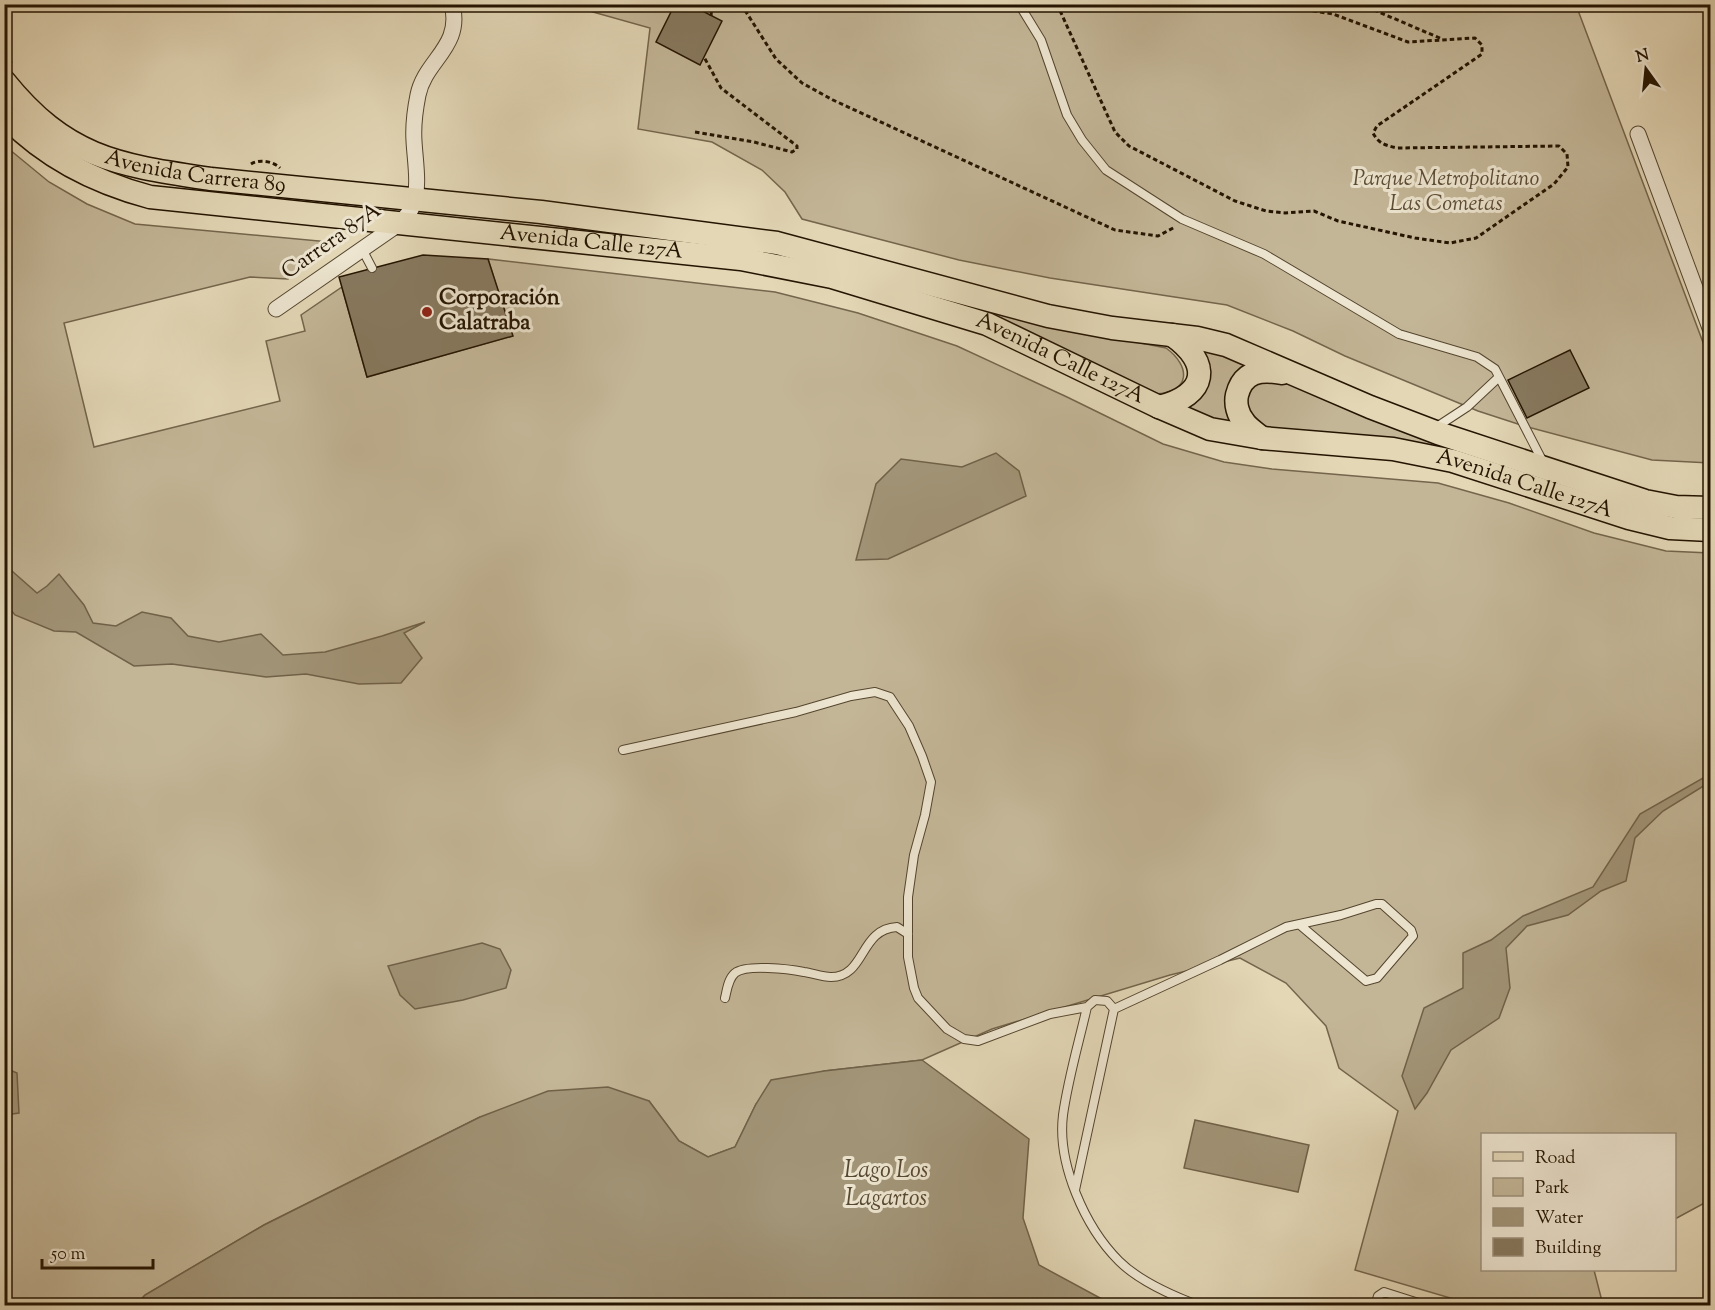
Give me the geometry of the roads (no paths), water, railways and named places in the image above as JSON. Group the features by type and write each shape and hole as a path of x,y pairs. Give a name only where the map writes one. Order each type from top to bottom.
{"main road":[{"name":"Avenida Carrera 89","path":"10,74 25,106 55,132 75,145 112,161 211,179 415,199"},
{"name":"Avenida Carrera 89","path":"4,114 28,137 57,159 74,169 127,191 170,200 400,223"},
{"name":"Avenida Calle 127A","path":"415,199 541,212 777,243 1048,316 1112,328 1197,338 1226,345 1431,430 1545,468 1646,501 1676,507 1710,508"},
{"name":"Avenida Calle 127A","path":"400,223 741,259 832,277 987,324 1210,429 1262,438 1353,445 1427,455 1463,464 1629,518 1670,528 1710,530"},
{"path":"1160,407 1182,400 1191,393 1198,380 1198,362 1193,353 1172,335"},
{"path":"1262,438 1247,426 1238,412 1236,399 1239,385 1246,377 1258,372 1293,374"}],"street":[{"path":"415,199 414,137 418,93 423,81 448,46 454,28 452,4"},
{"path":"1638,134 1710,328"},
{"name":"Carrera 87A","path":"276,309 400,223 408,215 415,199"}],"lane":[{"path":"1019,4 1041,40 1067,115 1082,140 1106,170 1182,219 1264,254 1399,334 1477,357 1489,363 1495,369 1545,468"},
{"path":"362,249 372,268"},
{"path":"1431,430 1467,407 1499,377"},
{"path":"623,750 796,712 851,696 875,692 890,698 909,726 931,782 908,897 908,957 918,998 947,1029 964,1039 978,1041 1050,1014 1087,1007"},
{"path":"1114,1009 1286,927 1376,904 1382,904 1411,930 1413,936 1377,978 1366,981 1300,925"},
{"path":"725,998 734,973 741,970 762,968 803,971 831,977 846,974 854,968 870,939 879,932 897,927 908,934"},
{"path":"1075,1190 1114,1009 1111,1003 1100,1000 1091,1002 1087,1007 1063,1116 1067,1169 1075,1190 1100,1239 1120,1263 1138,1276 1181,1299 1200,1305"},
{"path":"1375,1305 1378,1296 1383,1293 1428,1305"}],"water":[{"path":"996,453 1019,471 1026,496 888,559 856,560 876,484 901,459 962,467"},
{"path":"4,564 37,593 59,574 84,605 93,623 116,626 142,612 171,618 188,636 219,642 261,634 283,655 325,652 425,622 404,633 422,658 401,683 359,684 306,674 266,677 172,664 134,666 76,632 54,631 15,615 5,603"},
{"path":"1710,774 1710,782 1663,811 1635,838 1626,881 1601,891 1568,915 1527,926 1506,948 1510,988 1499,1018 1451,1050 1427,1093 1415,1109 1402,1076 1424,1008 1463,988 1463,953 1491,940 1523,916 1593,887 1640,814"},
{"path":"482,943 500,949 511,970 506,988 463,1000 415,1009 400,995 388,966"},
{"name":"Lago Los Lagartos","path":"922,1060 1029,1139 1023,1218 1039,1265 1113,1305 136,1305 145,1295 264,1225 480,1117 548,1091 608,1087 649,1101 679,1141 708,1157 735,1147 756,1104 771,1080 824,1071"},
{"path":"5,1068 17,1073 19,1113 5,1115"},
{"path":"1195,1120 1309,1145 1298,1192 1184,1168"}],"place":[{"name":"Corporación Calatraba","path":"427,312"}],"park label":[{"name":"Parque Metropolitano Las Cometas","path":"1446,192"}]}
